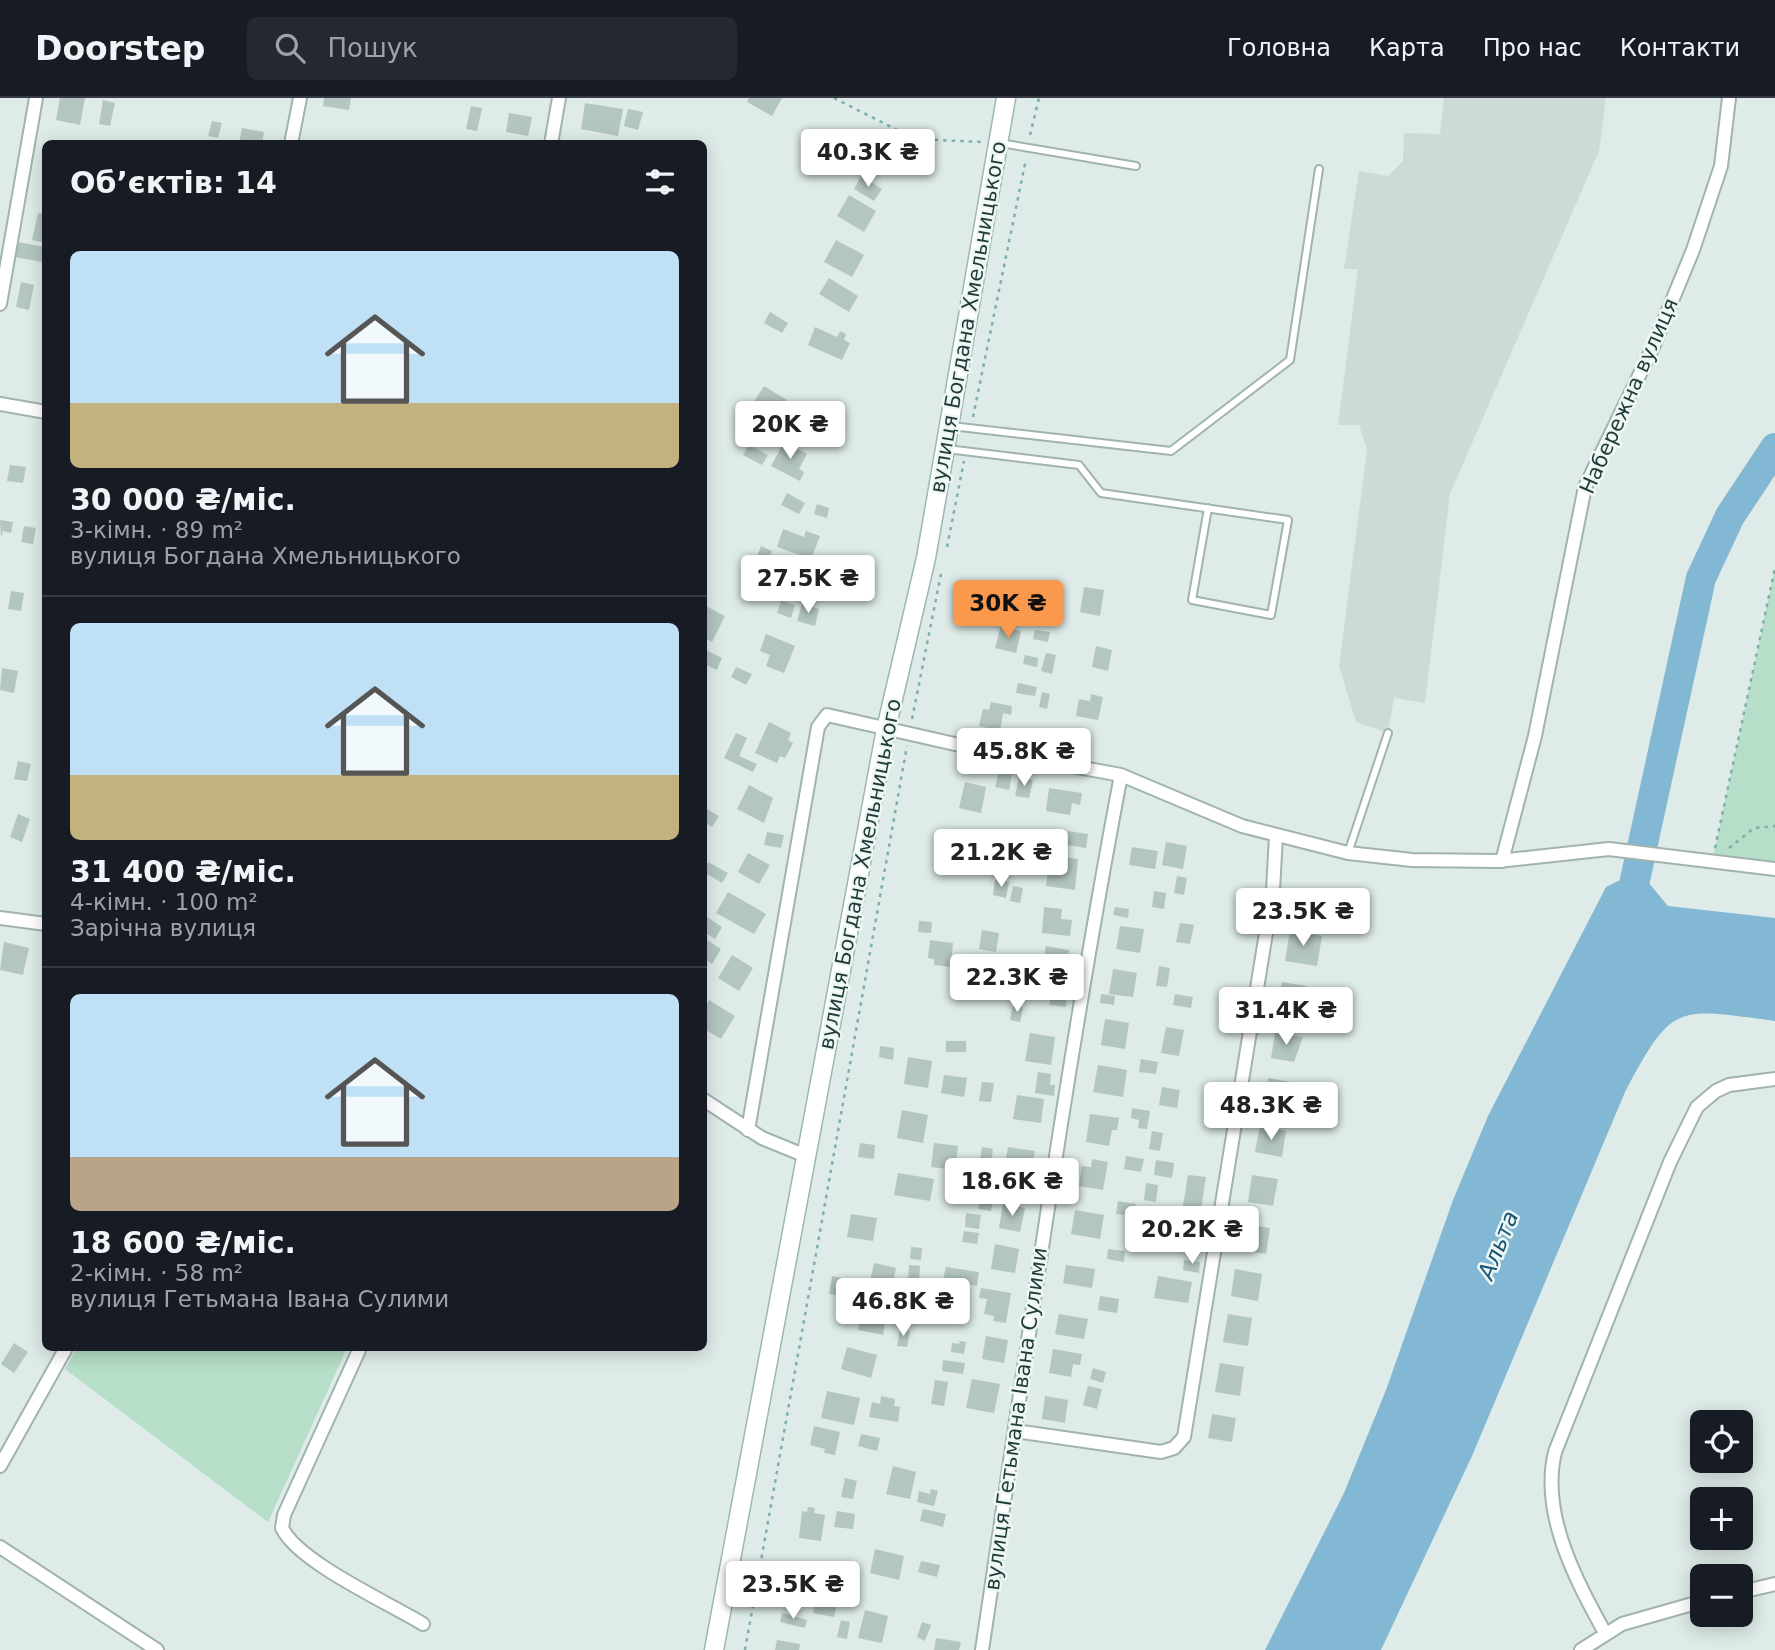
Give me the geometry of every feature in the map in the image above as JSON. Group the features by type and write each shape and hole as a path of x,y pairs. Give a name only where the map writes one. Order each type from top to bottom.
{"main road":[{"name":"вулиця Богдана Хмельницького","path":"714,1650 886,729 926,558 1006,98"}],"street":[{"path":"0,304 36,98"},
{"path":"292,140 300,98"},
{"path":"552,140 559,98"},
{"name":"Набережна вулиця","path":"1502,861 1535,736 1585,487 1653,347 1693,250 1721,166 1729,98"},
{"path":"0,404 42,411"},
{"path":"748,1130 818,727 827,715 909,734 1121,775 1219,817 1276,836 1348,853 1412,860 1502,861 1626,849 1775,869"},
{"name":"вулиця Гетьмана Івана Сулими","path":"982,1650 1054,1162 1121,775"},
{"path":"1015,1431 1161,1452 1174,1448 1184,1437 1273,890 1276,836"},
{"path":"0,918 42,923"},
{"path":"1605,1633 1577,1577 1559,1530 1551,1481 1555,1452 1662,1181 1697,1107 1716,1091 1729,1086 1775,1079"},
{"path":"707,1102 748,1130 806,1156"},
{"path":"0,1466 64,1351"},
{"path":"359,1351 284,1515 282,1528 294,1544 316,1562 423,1624"},
{"path":"0,1547 157,1650"},
{"path":"1753,1589 1775,1584"},
{"path":"1581,1650 1605,1633 1645,1616 1690,1604"}],"lane":[{"path":"998,142 1136,166"},
{"path":"949,426 1171,451 1290,360 1319,169"},
{"path":"945,448 1079,465 1101,493 1208,508 1288,520 1272,615 1192,600 1208,508"},
{"path":"1348,853 1388,733"}],"path":[{"path":"834,98 915,139 998,142"},
{"path":"971,429 1039,98"},
{"path":"944,559 966,452"},
{"path":"1712,862 1775,568"},
{"path":"745,1650 909,734 941,573"},
{"path":"1712,862 1754,828 1775,826"}],"shaded area":[{"path":"1444,98 1606,98 1599,151 1450,494 1425,703 1394,698 1388,733 1356,722 1339,666 1367,450 1359,425 1338,425 1358,269 1344,269 1359,171 1388,176 1403,161 1404,133 1440,134"}],"green space":[{"path":"1775,568 1775,869 1712,862"},
{"path":"75,1351 346,1351 268,1522 65,1369"}],"water":[{"name":"Альта","path":"1618,881 1648,882 1668,906 1775,918 1775,1021 1717,1014 1697,1014 1681,1018 1668,1026 1641,1062 1625,1092 1472,1456 1381,1650 1265,1650 1344,1493 1386,1390 1453,1200 1488,1116 1606,887"}],"building":[{"path":"60,98 85,98 80,125 56,120"},
{"path":"324,98 351,98 349,110 323,106"},
{"path":"749,98 782,98 772,116 747,102"},
{"path":"103,100 115,103 110,126 99,124"},
{"path":"585,103 623,109 618,136 581,129"},
{"path":"471,106 482,108 477,131 466,129"},
{"path":"628,109 643,112 638,130 624,126"},
{"path":"509,113 532,117 528,136 506,132"},
{"path":"212,121 222,123 218,138 208,136"},
{"path":"242,128 264,132 263,140 240,140"},
{"path":"846,135 867,144 857,167 836,158"},
{"path":"861,176 882,189 874,201 854,189"},
{"path":"849,195 876,211 864,232 837,216"},
{"path":"38,213 42,214 42,242 32,240"},
{"path":"836,240 864,255 852,277 824,262"},
{"path":"18,242 42,246 42,262 15,257"},
{"path":"829,278 858,296 849,312 819,294"},
{"path":"21,282 34,285 29,310 16,307"},
{"path":"770,312 788,323 782,333 764,323"},
{"path":"815,327 837,337 840,331 846,334 844,340 850,343 842,360 808,345"},
{"path":"764,386 787,400 771,426 748,411"},
{"path":"784,442 807,454 799,469 804,472 800,481 771,466"},
{"path":"749,445 768,455 762,465 743,455"},
{"path":"10,465 26,467 23,483 7,481"},
{"path":"787,493 805,503 799,514 781,505"},
{"path":"817,504 829,508 827,518 814,514"},
{"path":"0,520 13,522 11,533 3,531 1,538"},
{"path":"24,526 36,528 33,544 21,542"},
{"path":"783,529 804,537 806,531 820,536 811,559 777,547"},
{"path":"761,546 772,551 768,561 757,556"},
{"path":"783,565 807,577 796,598 772,585"},
{"path":"1084,587 1104,590 1100,616 1080,612"},
{"path":"11,591 24,593 21,611 8,609"},
{"path":"781,601 795,605 791,618 777,613"},
{"path":"802,604 819,609 815,626 797,621"},
{"path":"707,607 725,616 712,642 707,639"},
{"path":"1001,626 1021,631 1016,653 995,648"},
{"path":"1035,630 1050,632 1048,642 1033,639"},
{"path":"766,634 795,646 784,673 766,666 770,655 760,651"},
{"path":"1096,646 1112,650 1108,671 1092,667"},
{"path":"707,650 722,658 717,670 707,665"},
{"path":"1046,653 1056,655 1052,674 1041,671"},
{"path":"1025,655 1038,658 1037,667 1023,664"},
{"path":"736,667 752,674 746,685 731,677"},
{"path":"2,668 18,671 14,693 0,690"},
{"path":"1018,683 1037,687 1035,696 1016,693"},
{"path":"1042,692 1050,694 1047,709 1039,707"},
{"path":"1091,694 1103,697 1098,720 1076,716 1079,699 1090,701"},
{"path":"991,702 1012,706 1011,715 1003,713 1000,731 979,726 983,709 989,710"},
{"path":"769,722 791,733 788,740 793,743 785,758 780,756 777,763 755,753"},
{"path":"736,733 747,738 739,756 757,764 753,772 724,758"},
{"path":"969,757 990,761 988,774 966,769"},
{"path":"18,761 31,764 27,781 14,779"},
{"path":"999,771 1012,774 1009,790 995,787"},
{"path":"1019,777 1033,780 1029,798 1015,796"},
{"path":"965,782 986,787 981,813 959,808"},
{"path":"749,785 773,798 764,823 737,809"},
{"path":"1049,788 1082,793 1080,805 1072,803 1070,815 1046,811"},
{"path":"707,809 719,816 712,827 707,824"},
{"path":"18,814 30,819 22,842 10,837"},
{"path":"1068,831 1088,834 1086,848 1066,845"},
{"path":"767,832 784,835 781,848 764,845"},
{"path":"962,834 985,837 983,855 987,855 986,866 958,862"},
{"path":"1166,842 1187,846 1183,869 1162,865"},
{"path":"1132,847 1158,851 1155,869 1129,865"},
{"path":"1003,852 1019,854 1016,874 1001,872"},
{"path":"748,853 770,865 759,884 738,872"},
{"path":"1050,856 1078,859 1075,890 1046,886"},
{"path":"708,862 728,873 722,883 707,874"},
{"path":"1177,876 1187,878 1184,895 1174,893"},
{"path":"995,880 1009,882 1006,898 993,895"},
{"path":"1013,886 1023,888 1020,903 1010,901"},
{"path":"1294,889 1325,900 1321,912 1333,915 1328,928 1286,914"},
{"path":"1154,891 1166,893 1164,909 1152,907"},
{"path":"728,892 766,914 754,934 716,913"},
{"path":"1044,907 1062,909 1061,919 1072,920 1070,936 1042,933"},
{"path":"1115,907 1129,909 1128,918 1113,915"},
{"path":"707,917 722,927 715,939 707,934"},
{"path":"919,921 932,922 931,933 918,932"},
{"path":"1180,923 1194,925 1190,944 1176,942"},
{"path":"1120,926 1144,929 1140,953 1116,949"},
{"path":"982,930 999,933 996,952 979,949"},
{"path":"1290,930 1322,936 1317,966 1285,961"},
{"path":"707,940 721,949 712,964 707,961"},
{"path":"930,940 953,943 951,967 934,965 934,959 928,958"},
{"path":"4,942 29,948 23,975 0,970"},
{"path":"1046,946 1069,950 1065,976 1041,972"},
{"path":"732,955 753,968 739,991 718,978"},
{"path":"1159,966 1170,968 1167,987 1156,986"},
{"path":"973,967 1001,968 1000,994 971,992"},
{"path":"1113,969 1137,973 1133,997 1109,994"},
{"path":"1282,982 1306,986 1302,1011 1278,1007"},
{"path":"1052,991 1067,993 1066,1007 1049,1005"},
{"path":"1101,994 1115,996 1114,1005 1100,1003"},
{"path":"1175,994 1193,997 1191,1008 1173,1005"},
{"path":"709,1000 735,1016 721,1039 707,1031"},
{"path":"1013,1005 1023,1007 1020,1022 1010,1020"},
{"path":"1105,1019 1129,1023 1125,1049 1101,1045"},
{"path":"1166,1027 1184,1030 1179,1056 1161,1053"},
{"path":"1030,1033 1055,1037 1051,1065 1025,1061"},
{"path":"1275,1033 1303,1037 1294,1062 1271,1058"},
{"path":"946,1041 966,1041 966,1052 946,1052"},
{"path":"880,1046 894,1048 893,1060 879,1057"},
{"path":"908,1057 932,1061 928,1088 904,1084"},
{"path":"1141,1059 1158,1062 1156,1074 1139,1072"},
{"path":"1098,1065 1127,1070 1123,1097 1093,1092"},
{"path":"1038,1072 1051,1074 1050,1085 1055,1085 1054,1096 1035,1093"},
{"path":"944,1075 967,1078 964,1097 941,1093"},
{"path":"1268,1078 1306,1085 1301,1115 1263,1109"},
{"path":"982,1082 994,1083 991,1102 979,1101"},
{"path":"1162,1087 1180,1090 1177,1108 1159,1105"},
{"path":"1017,1095 1044,1099 1041,1123 1013,1119"},
{"path":"1132,1108 1150,1111 1147,1129 1138,1128 1139,1120 1131,1118"},
{"path":"902,1110 928,1115 923,1143 897,1138"},
{"path":"1090,1114 1119,1118 1117,1130 1112,1130 1109,1146 1086,1142"},
{"path":"1260,1126 1286,1131 1282,1157 1255,1152"},
{"path":"1152,1131 1163,1133 1160,1151 1149,1149"},
{"path":"860,1143 875,1145 874,1159 858,1157"},
{"path":"934,1143 958,1146 955,1170 931,1167"},
{"path":"982,1147 993,1149 990,1170 979,1168"},
{"path":"1008,1147 1035,1151 1030,1178 1003,1174"},
{"path":"1126,1156 1144,1159 1141,1172 1124,1169"},
{"path":"1092,1159 1108,1162 1103,1190 1079,1186 1082,1166 1091,1167"},
{"path":"1156,1160 1174,1163 1172,1178 1154,1175"},
{"path":"898,1173 934,1179 930,1201 894,1195"},
{"path":"1188,1175 1206,1177 1201,1209 1183,1206"},
{"path":"1252,1175 1278,1179 1273,1206 1248,1202"},
{"path":"1146,1183 1158,1185 1156,1202 1144,1200"},
{"path":"949,1185 962,1187 959,1202 947,1200"},
{"path":"982,1187 995,1190 991,1211 978,1209"},
{"path":"1118,1201 1136,1204 1133,1216 1116,1214"},
{"path":"1003,1204 1025,1208 1020,1232 999,1228"},
{"path":"1141,1209 1155,1211 1151,1234 1138,1232"},
{"path":"1075,1210 1104,1215 1100,1239 1071,1234"},
{"path":"966,1213 981,1215 979,1229 965,1227"},
{"path":"851,1214 877,1218 873,1241 847,1237"},
{"path":"1245,1224 1270,1228 1266,1254 1240,1250"},
{"path":"1178,1227 1198,1230 1195,1252 1175,1249"},
{"path":"964,1231 979,1233 977,1244 962,1242"},
{"path":"995,1244 1019,1249 1015,1273 991,1269"},
{"path":"911,1247 922,1248 921,1260 910,1259"},
{"path":"1108,1249 1125,1251 1124,1262 1107,1259"},
{"path":"1184,1260 1200,1262 1199,1273 1183,1270"},
{"path":"874,1263 896,1268 891,1291 869,1286"},
{"path":"909,1265 920,1266 919,1282 908,1281"},
{"path":"1066,1265 1095,1269 1092,1288 1063,1283"},
{"path":"946,1267 979,1272 977,1286 943,1280"},
{"path":"1235,1269 1262,1274 1258,1301 1231,1296"},
{"path":"832,1276 853,1280 849,1297 829,1294"},
{"path":"1158,1276 1192,1282 1188,1303 1154,1298"},
{"path":"981,1288 1011,1293 1006,1323 993,1321 994,1316 984,1314 987,1299 979,1298"},
{"path":"1100,1296 1119,1299 1117,1313 1098,1310"},
{"path":"862,1307 887,1312 883,1335 858,1330"},
{"path":"1059,1314 1088,1319 1084,1339 1055,1334"},
{"path":"1228,1314 1252,1318 1248,1346 1223,1342"},
{"path":"900,1330 910,1331 907,1347 897,1346"},
{"path":"986,1336 1008,1340 1004,1363 982,1359"},
{"path":"960,1341 966,1342 964,1354 951,1352 952,1343 959,1344"},
{"path":"14,1343 28,1352 14,1373 1,1364"},
{"path":"847,1347 877,1355 871,1378 841,1369"},
{"path":"1053,1349 1082,1354 1080,1365 1073,1364 1071,1377 1049,1373"},
{"path":"943,1360 965,1363 963,1374 942,1371"},
{"path":"1220,1363 1244,1367 1240,1396 1215,1392"},
{"path":"1093,1368 1106,1372 1103,1383 1090,1379"},
{"path":"972,1379 1000,1384 994,1413 966,1408"},
{"path":"935,1380 948,1382 944,1406 931,1404"},
{"path":"1088,1386 1102,1389 1097,1409 1083,1405"},
{"path":"827,1391 860,1398 854,1425 821,1418"},
{"path":"881,1396 895,1399 894,1406 900,1407 898,1422 869,1417 872,1402 880,1404"},
{"path":"1045,1396 1068,1400 1065,1423 1042,1419"},
{"path":"1212,1414 1236,1418 1232,1442 1208,1438"},
{"path":"814,1426 840,1432 835,1455 824,1453 825,1449 810,1445"},
{"path":"861,1434 880,1438 877,1451 858,1446"},
{"path":"893,1466 916,1472 910,1499 886,1494"},
{"path":"845,1478 857,1481 853,1499 841,1497"},
{"path":"931,1489 938,1491 934,1506 917,1502 919,1491 930,1494"},
{"path":"808,1507 815,1508 814,1513 825,1515 821,1541 799,1538 802,1511 807,1512"},
{"path":"923,1509 946,1514 943,1527 920,1521"},
{"path":"837,1511 855,1514 853,1529 834,1527"},
{"path":"875,1549 904,1556 899,1580 870,1573"},
{"path":"921,1561 940,1565 937,1577 918,1572"},
{"path":"795,1564 816,1568 812,1588 791,1584"},
{"path":"817,1593 838,1598 834,1617 813,1613"},
{"path":"865,1610 888,1616 882,1643 858,1638"},
{"path":"782,1613 807,1620 805,1628 780,1622"},
{"path":"841,1620 850,1622 847,1639 837,1637"},
{"path":"922,1622 931,1625 925,1641 917,1637"},
{"path":"936,1638 961,1642 959,1650 934,1650"},
{"path":"777,1640 800,1644 799,1650 775,1650"}],"waterway":[{"path":"1635,920 1631,898 1701,578 1730,516 1775,448"}]}
